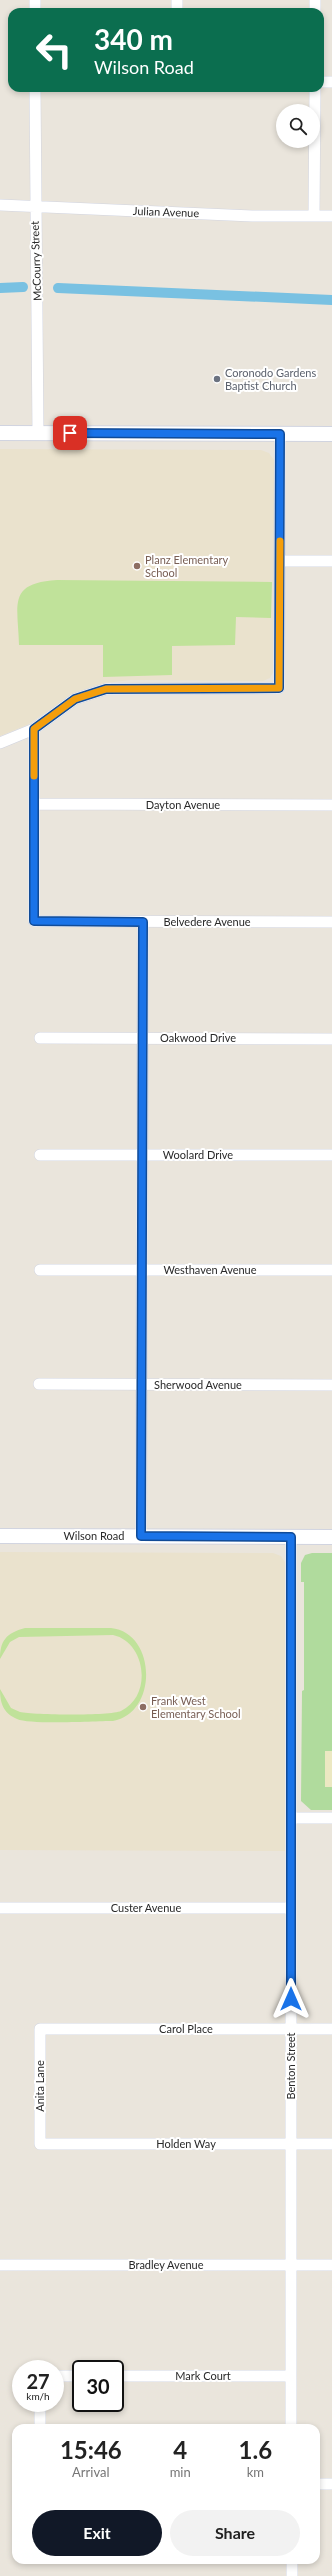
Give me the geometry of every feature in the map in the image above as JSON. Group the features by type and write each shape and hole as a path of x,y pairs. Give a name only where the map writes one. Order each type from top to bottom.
{"street":[{"name":"McCourry Street","path":"34,92 34,207 38,258 38,433"},
{"path":"314,216 315,92"},
{"name":"Julian Avenue","path":"0,205 252,216 332,216"},
{"path":"0,433 332,434"},
{"path":"0,743 34,729 75,699 106,689 279,688 280,434"},
{"path":"280,561 332,561"},
{"path":"34,729 34,804"},
{"name":"Dayton Avenue","path":"34,804 332,805"},
{"name":"Belvedere Avenue","path":"34,804 34,921 332,922"},
{"path":"141,1536 143,922"},
{"name":"Oakwood Drive","path":"40,1038 332,1038"},
{"name":"Woolard Drive","path":"40,1155 332,1155"},
{"name":"Westhaven Avenue","path":"40,1270 332,1270"},
{"name":"Sherwood Avenue","path":"39,1384 332,1385"},
{"name":"Wilson Road","path":"0,1536 332,1537"},
{"name":"Benton Street","path":"291,1537 291,2424"},
{"path":"291,1818 332,1818"},
{"name":"Custer Avenue","path":"0,1908 291,1908"},
{"name":"Carol Place","path":"40,2029 332,2029"},
{"name":"Anita Lane","path":"40,2029 40,2144"},
{"name":"Holden Way","path":"40,2144 332,2144"},
{"name":"Bradley Avenue","path":"0,2265 332,2265"},
{"name":"Mark Court","path":"124,2376 291,2376"},
{"path":"40,2412 40,2424"},
{"path":"320,2484 332,2484"},
{"path":"292,2564 292,2576"}],"shaded area":[{"name":"Planz Elementary School","path":"0,449 261,450 269,453 274,460 274,671 270,678 263,681 131,680 104,683 77,692 27,725 0,736"},
{"name":"Frank West Elementary School","path":"0,1552 273,1553 281,1556 286,1564 285,1851 0,1850"}],"green space":[{"path":"57,580 272,582 271,618 236,617 235,645 172,646 172,675 103,677 103,645 19,645 17,608 23,591 30,586 41,582"},
{"path":"312,1553 332,1553 332,1810 311,1810 301,1801 302,1691 304,1690 304,1582 301,1582 301,1563 305,1555"},
{"path":"25,1628 111,1628 126,1633 137,1644 144,1658 146,1673 144,1689 138,1704 128,1715 113,1721 35,1722 24,1721 12,1717 3,1707 0,1689 11,1708 20,1712 103,1714 121,1711 131,1704 138,1694 141,1682 141,1670 138,1658 133,1648 124,1640 113,1635 19,1637 10,1642 0,1659 1,1647 5,1639 13,1632"}],"sand":[{"path":"325,1751 332,1751 332,1787 325,1787"}],"waterway":[{"path":"0,288 23,287"},
{"path":"58,288 332,300"}],"slow traffic":[{"path":"34,776 34,729 60,708 75,699 106,689 121,688 279,688 280,541"}],"place":[{"name":"Coronodo Gardens Baptist Church","path":"217,379"},
{"name":"Planz Elementary School","path":"137,566"},
{"name":"Frank West Elementary School","path":"143,1707"}],"route":[{"path":"70,433 280,434 279,688 106,689 75,699 60,708 34,729 34,921 143,922 141,1536 291,1537 291,1999"}]}
